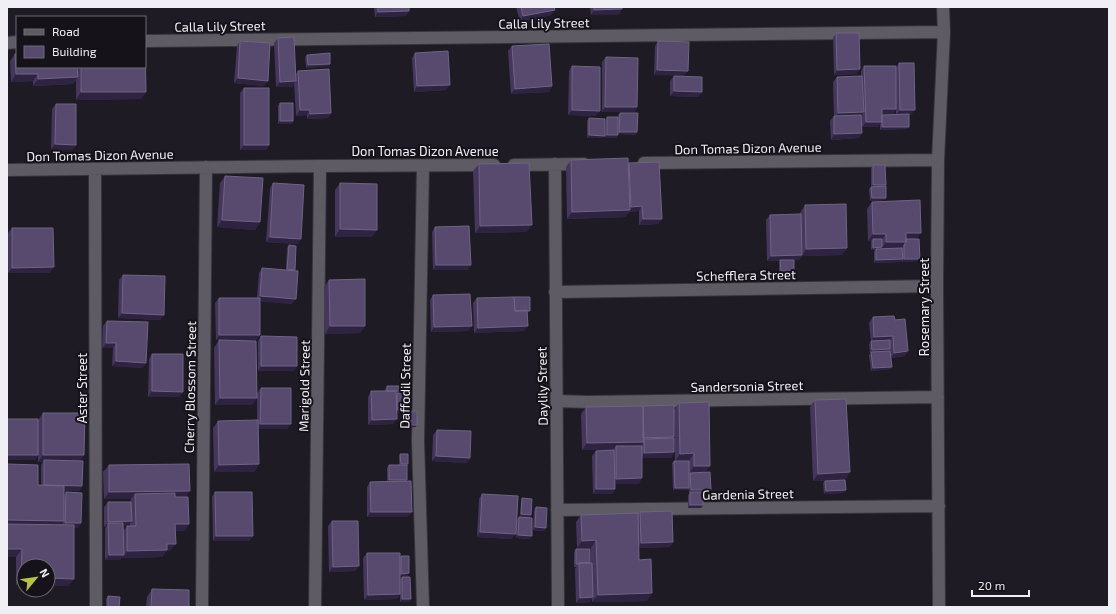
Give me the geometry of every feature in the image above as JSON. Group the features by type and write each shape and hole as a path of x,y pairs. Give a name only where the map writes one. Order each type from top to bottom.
{"street":[{"name":"Rosemary Street","path":"939,607 937,286 938,160 944,32 943,7"},
{"name":"Calla Lily Street","path":"146,41 944,32"},
{"name":"Don Tomas Dizon Avenue","path":"634,164 938,160"},
{"name":"Daylily Street","path":"554,164 558,607"},
{"name":"Don Tomas Dizon Avenue","path":"7,170 594,164"},
{"name":"Marigold Street","path":"315,607 320,166"},
{"name":"Daffodil Street","path":"423,166 418,441 423,607"},
{"name":"Cherry Blossom Street","path":"202,607 206,167"},
{"name":"Aster Street","path":"95,169 96,607"},
{"name":"Schefflera Street","path":"555,292 937,286"},
{"name":"Sandersonia Street","path":"557,401 588,402 938,397"},
{"name":"Gardenia Street","path":"557,510 939,506"}],"building":[{"path":"378,7 409,7 409,11 378,12"},
{"path":"521,7 554,7 555,10 523,16"},
{"path":"594,7 622,7 622,9 594,10"},
{"path":"836,33 859,33 860,69 837,70"},
{"path":"294,37 296,81 280,82 278,38"},
{"path":"240,41 270,43 268,81 238,78"},
{"path":"658,41 689,42 688,71 657,70"},
{"path":"549,44 552,86 515,89 512,46"},
{"path":"448,51 450,85 417,86 415,53"},
{"path":"330,53 330,64 308,65 307,55"},
{"path":"15,54 16,68 77,68 78,77 38,79 38,74 16,74"},
{"path":"606,57 638,58 637,107 605,107"},
{"path":"899,63 914,63 915,110 900,110"},
{"path":"572,66 600,67 600,111 572,110"},
{"path":"864,66 896,66 896,109 882,109 882,122 866,122"},
{"path":"81,68 146,68 146,92 81,92"},
{"path":"329,69 331,113 310,114 310,110 300,110 298,71"},
{"path":"674,76 702,77 702,92 674,91"},
{"path":"862,76 864,112 838,113 837,77"},
{"path":"244,88 269,88 269,145 244,145"},
{"path":"280,103 293,103 293,121 280,121"},
{"path":"56,104 76,104 76,145 55,144"},
{"path":"620,113 638,113 637,132 619,132"},
{"path":"909,114 909,127 882,127 882,115"},
{"path":"861,115 862,133 834,134 834,116"},
{"path":"607,117 618,117 618,135 607,135"},
{"path":"589,118 605,119 605,136 589,135"},
{"path":"628,158 630,210 572,212 571,160"},
{"path":"659,162 662,219 643,219 642,206 631,207 629,163"},
{"path":"529,163 532,225 480,226 479,164"},
{"path":"873,165 885,165 886,185 873,185"},
{"path":"225,176 263,178 260,222 222,220"},
{"path":"273,183 304,185 301,239 270,237"},
{"path":"340,183 377,184 377,230 340,229"},
{"path":"886,186 886,198 872,198 871,187"},
{"path":"920,200 921,233 906,233 906,242 886,242 886,234 873,234 872,202"},
{"path":"846,204 847,248 806,249 805,205"},
{"path":"801,214 802,255 771,256 770,215"},
{"path":"469,226 471,265 436,265 435,227"},
{"path":"12,228 53,228 54,267 12,268"},
{"path":"873,239 882,239 882,247 873,248"},
{"path":"906,239 919,239 920,259 904,259 904,245"},
{"path":"289,245 296,246 295,270 287,269"},
{"path":"902,248 903,259 876,260 876,249"},
{"path":"780,260 794,260 794,271 781,271"},
{"path":"262,268 298,271 296,299 260,296"},
{"path":"123,275 165,276 164,315 122,313"},
{"path":"365,279 365,326 330,326 329,280"},
{"path":"470,294 472,326 434,327 433,295"},
{"path":"514,297 515,311 527,310 528,326 478,328 477,298"},
{"path":"514,297 530,297 530,311 515,311"},
{"path":"219,298 260,298 260,335 219,335"},
{"path":"894,316 895,320 905,319 908,351 894,353 893,336 874,337 873,317"},
{"path":"107,321 148,322 146,363 116,361 116,343 106,343"},
{"path":"261,336 297,337 297,366 261,366"},
{"path":"219,340 256,341 257,398 220,398"},
{"path":"890,340 890,349 872,350 871,341"},
{"path":"890,351 892,367 873,368 871,352"},
{"path":"152,354 183,354 183,392 152,391"},
{"path":"387,386 409,386 409,391 387,391"},
{"path":"261,388 291,388 291,424 260,424"},
{"path":"371,391 396,391 397,419 372,420"},
{"path":"397,393 408,393 408,410 397,410"},
{"path":"846,399 850,472 818,474 815,400"},
{"path":"709,402 710,466 694,466 694,453 680,454 679,403"},
{"path":"674,405 674,437 643,438 643,406"},
{"path":"643,406 644,442 587,443 586,407"},
{"path":"409,411 417,411 417,425 409,425"},
{"path":"43,413 85,413 84,455 43,455"},
{"path":"7,419 38,419 38,455 7,455"},
{"path":"258,420 259,464 219,465 218,421"},
{"path":"437,430 471,431 470,458 436,456"},
{"path":"674,438 674,452 644,453 644,439"},
{"path":"616,446 642,446 642,478 616,479"},
{"path":"614,450 615,489 596,489 596,451"},
{"path":"400,454 408,454 408,464 401,464"},
{"path":"44,460 83,461 82,486 44,485"},
{"path":"674,461 689,461 689,488 675,488"},
{"path":"7,464 38,465 38,485 64,486 64,521 7,520"},
{"path":"189,464 190,491 109,492 109,465"},
{"path":"389,465 407,465 407,480 389,480"},
{"path":"710,472 711,490 691,490 690,473"},
{"path":"845,480 846,490 826,491 825,481"},
{"path":"411,481 412,512 371,512 370,482"},
{"path":"66,492 82,493 81,523 65,523"},
{"path":"215,492 252,492 253,536 216,536"},
{"path":"690,492 703,492 703,505 690,505"},
{"path":"175,493 175,497 188,497 189,524 175,524 176,544 167,544 167,550 127,551 127,526 136,526 135,494"},
{"path":"482,494 518,496 516,534 480,532"},
{"path":"522,498 532,499 531,515 521,514"},
{"path":"108,502 131,502 132,521 108,522"},
{"path":"536,507 547,508 546,528 535,527"},
{"path":"672,511 673,542 641,543 640,512"},
{"path":"638,513 639,560 651,559 652,593 598,595 596,540 582,541 581,515"},
{"path":"519,517 532,518 532,536 518,535"},
{"path":"332,521 358,521 359,566 333,567"},
{"path":"108,523 123,523 124,555 109,555"},
{"path":"7,524 74,525 74,579 56,578 56,558 22,558 22,549 7,549"},
{"path":"576,549 590,549 590,563 576,564"},
{"path":"367,553 400,553 400,594 368,595"},
{"path":"401,556 409,556 409,573 401,574"},
{"path":"579,563 592,563 593,597 580,598"},
{"path":"402,577 410,577 411,599 402,599"},
{"path":"152,589 189,590 189,607 151,607"},
{"path":"108,596 120,597 119,607 108,607"}]}
